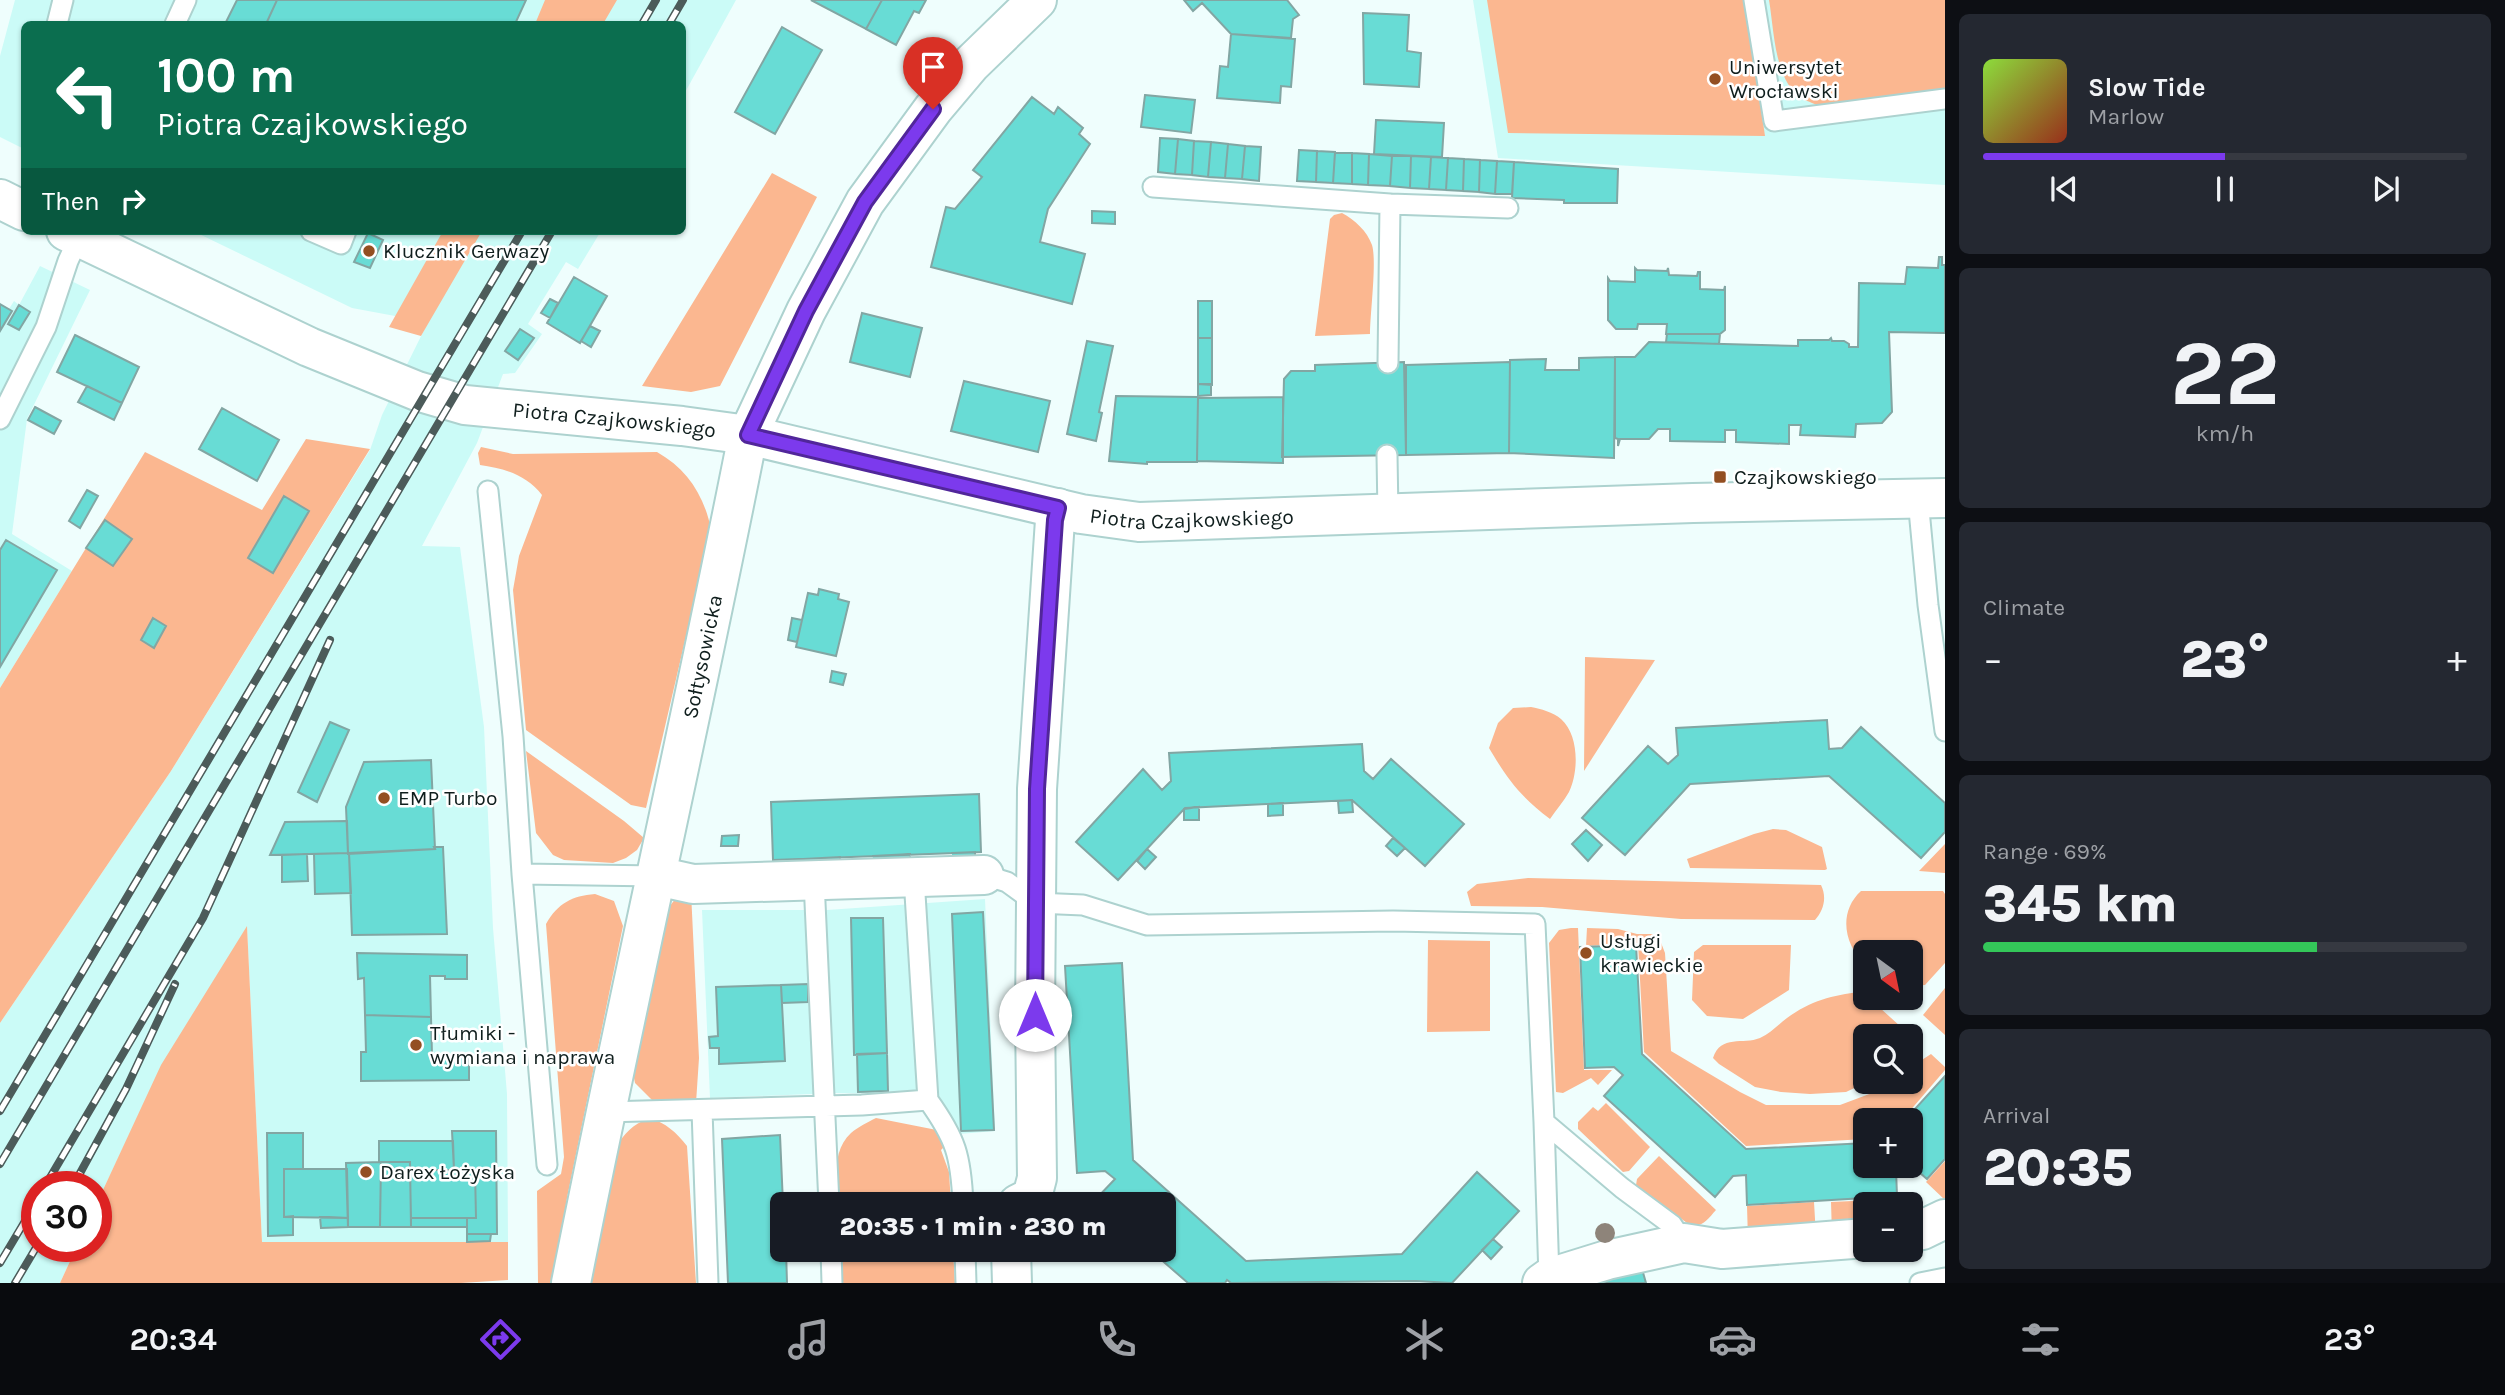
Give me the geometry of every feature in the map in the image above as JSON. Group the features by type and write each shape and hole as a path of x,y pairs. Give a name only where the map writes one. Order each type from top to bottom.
{"street":[{"name":"Sołtysowicka","path":"571,1283 748,435 806,311 865,202 933,109 971,64 1037,0"},
{"path":"0,199 21,210"},
{"name":"Piotra Czajkowskiego","path":"75,235 297,341 425,394 475,407 682,426 748,435 1058,508 1139,522 1693,503 1932,499"},
{"path":"1033,1192 1037,1178 1037,789 1058,508"},
{"path":"657,876 693,884 984,875"},
{"path":"1923,1230 1945,1219"},
{"path":"1546,1281 1606,1260 1684,1243 1722,1249 1853,1239"},
{"path":"1011,1262 1012,1283"}],"lane":[{"path":"58,21 63,0"},
{"path":"176,21 186,0"},
{"path":"1754,0 1774,121 1945,99"},
{"path":"1153,187 1390,204 1507,208"},
{"path":"1388,363 1390,204"},
{"path":"0,419 46,327 68,261 73,235"},
{"path":"320,235 341,244 344,235"},
{"path":"1387,455 1388,513"},
{"path":"488,491 513,736 547,1165"},
{"path":"1932,499 1928,605 1941,656 1945,731"},
{"path":"523,874 657,876"},
{"path":"984,875 1007,882 1036,903 1083,905 1147,925 1394,921 1535,924 1544,1122 1546,1281"},
{"path":"914,878 928,1100 948,1128 961,1166 962,1192"},
{"path":"814,881 829,1192"},
{"path":"605,1112 826,1106 928,1100"},
{"path":"702,1110 708,1283"},
{"path":"1544,1122 1622,1188 1672,1225 1684,1243"},
{"path":"831,1262 832,1283"},
{"path":"965,1262 966,1283"},
{"path":"1920,1283 1945,1278"}],"shaded area":[{"path":"15,0 736,0 686,91 686,21 21,21 21,148 0,137 0,56"},
{"path":"545,0 617,0 605,21 536,21"},
{"name":"Uniwersytet Wrocławski","path":"1473,0 1945,0 1945,185 1498,158"},
{"path":"1487,0 1745,0 1765,136 1508,133"},
{"path":"1769,0 1945,0 1945,89 1817,105 1804,100 1789,86 1779,63"},
{"path":"772,173 817,197 720,386 691,392 642,386"},
{"path":"1342,213 1360,226 1372,245 1374,275 1370,334 1315,336 1330,219"},
{"path":"201,235 599,235 578,269 566,262 528,324 542,334 515,373 503,374 477,443 422,546 460,547 484,727 493,928 507,1094 508,1242 262,1242 247,927 162,1065 112,1171 21,1171 21,1262 70,1262 60,1283 0,1283 0,1023 171,771 370,450 382,415 431,316 422,321 352,308"},
{"path":"441,235 480,235 421,336 389,327"},
{"path":"40,266 90,290 27,419 12,534 72,571 0,688 0,331 12,311 9,309 14,301 19,305"},
{"path":"306,439 370,449 171,771 0,1023 0,688 145,452 262,510"},
{"path":"481,447 513,454 657,452 677,466 699,494 711,529 646,808 631,805 526,730 513,590 519,556 542,495 529,482 514,474 480,465 478,453"},
{"path":"1585,657 1655,660 1584,771"},
{"path":"1531,707 1561,719 1571,734 1576,754 1572,783 1550,819 1515,787 1489,748 1498,723 1513,708"},
{"path":"526,751 644,838 637,850 613,863 564,860 553,855 536,833"},
{"path":"1773,829 1786,830 1822,847 1827,869 1690,868 1687,859"},
{"path":"1945,844 1945,873 1919,871"},
{"path":"1528,878 1821,885 1824,899 1821,912 1815,920 1681,919 1542,907 1471,906 1467,892 1477,884"},
{"path":"1861,891 1943,891 1945,963 1925,985 1923,940 1853,940 1853,949 1846,928 1849,909"},
{"path":"691,892 699,1058 696,1103 653,1101 635,1083 633,1073 666,911 676,898"},
{"path":"595,894 614,901 623,926 567,1198 553,1283 538,1283 537,1191 561,1174 564,1157 546,924 566,902"},
{"path":"985,899 995,1131 959,1134 893,1094 836,1093 710,1098 702,910 827,910"},
{"path":"247,926 262,1242 508,1242 508,1280 461,1283 60,1283 70,1262 112,1262 112,1171 161,1065"},
{"path":"1578,928 1584,1070 1612,1070 1598,1085 1591,1078 1563,1093 1556,1092 1549,943 1559,930"},
{"path":"1587,928 1652,934 1660,940 1665,953 1671,1051 1766,1105 1840,1105 1869,1094 1923,1094 1923,1059 1931,1054 1945,1070 1912,1108 1853,1108 1853,1140 1746,1146 1644,1052 1638,943 1586,946"},
{"path":"1428,940 1490,941 1490,1031 1427,1032"},
{"path":"1703,945 1791,945 1789,990 1743,1019 1707,1016 1692,1000 1694,952"},
{"path":"1945,988 1945,1035 1923,1015"},
{"path":"1853,993 1853,1010 1882,1010 1898,1024 1853,1024 1853,1089 1846,1092 1810,1094 1755,1087 1713,1058 1721,1046 1760,1038 1796,1012 1831,997"},
{"path":"1606,1103 1650,1147 1629,1171 1623,1172 1578,1129 1578,1122 1593,1107 1598,1111"},
{"path":"649,1118 670,1129 687,1146 696,1283 589,1283 615,1148 629,1130"},
{"path":"876,1118 957,1134 941,1150 949,1172 950,1192 836,1192 836,1166 841,1148 851,1133"},
{"path":"1659,1156 1716,1210 1700,1225 1687,1223 1636,1185 1637,1179"},
{"path":"1945,1161 1945,1200 1926,1182"},
{"path":"1853,1201 1853,1233 1832,1235 1831,1202"},
{"path":"1814,1202 1816,1236 1748,1240 1747,1206"},
{"path":"839,1262 954,1262 955,1283 840,1283"}],"building":[{"path":"237,0 277,0 267,21 226,21"},
{"path":"277,0 526,0 516,21 267,21"},
{"path":"811,0 882,0 866,29"},
{"path":"882,0 926,0 919,13 914,11 896,45 866,29"},
{"path":"1184,0 1287,0 1299,15 1293,19 1291,38 1231,34 1202,3 1193,11"},
{"path":"1363,13 1409,15 1407,51 1421,53 1419,87 1364,84"},
{"path":"782,27 822,50 775,134 735,112"},
{"path":"1231,34 1295,39 1291,87 1281,86 1280,103 1217,98 1220,66 1228,67"},
{"path":"1145,95 1195,100 1191,133 1141,127"},
{"path":"1032,97 1054,114 1058,107 1083,128 1079,134 1090,144 1048,209 1040,242 1085,254 1072,304 931,267 946,207 955,209 982,177 973,170"},
{"path":"1376,120 1444,123 1442,157 1374,154"},
{"path":"1160,138 1178,139 1175,174 1158,172"},
{"path":"1178,139 1194,141 1192,175 1175,174"},
{"path":"1194,141 1211,142 1208,177 1192,175"},
{"path":"1211,142 1228,144 1225,178 1208,177"},
{"path":"1228,144 1245,146 1242,179 1225,178"},
{"path":"1245,146 1261,147 1259,181 1242,179"},
{"path":"1299,150 1317,151 1316,182 1297,181"},
{"path":"1317,151 1335,152 1333,183 1316,182"},
{"path":"1335,153 1352,153 1352,184 1333,183"},
{"path":"1352,153 1369,154 1368,185 1352,184"},
{"path":"1369,154 1392,156 1390,186 1368,185"},
{"path":"1392,156 1411,156 1410,188 1390,186"},
{"path":"1411,156 1431,157 1429,189 1410,188"},
{"path":"1431,157 1448,158 1446,190 1429,189"},
{"path":"1448,158 1464,159 1463,191 1446,190"},
{"path":"1464,159 1480,160 1479,192 1463,191"},
{"path":"1480,160 1497,161 1495,194 1479,192"},
{"path":"1497,161 1514,162 1512,194 1495,194"},
{"path":"1514,162 1618,169 1617,203 1564,203 1564,200 1512,198"},
{"path":"1092,211 1115,212 1115,224 1092,223"},
{"name":"Klucznik Gerwazy","path":"367,235 383,240 370,268 354,262"},
{"path":"1939,257 1942,257 1942,265 1945,265 1945,333 1889,332 1892,412 1882,423 1856,424 1855,437 1800,435 1801,425 1789,425 1789,444 1736,442 1736,430 1725,430 1725,442 1670,441 1670,429 1658,429 1649,439 1620,439 1618,446 1618,439 1615,438 1615,357 1635,357 1649,342 1798,346 1798,340 1831,338 1832,341 1844,341 1849,347 1858,347 1859,283 1905,284 1907,267 1938,268"},
{"path":"1635,268 1667,271 1668,268 1669,275 1697,276 1700,272 1700,289 1724,290 1725,286 1725,330 1720,334 1666,334 1667,324 1638,324 1637,329 1616,329 1608,320 1608,278 1610,281 1635,282"},
{"path":"574,277 607,296 580,343 547,323"},
{"path":"550,299 558,303 550,318 541,313"},
{"path":"1198,301 1212,301 1212,338 1198,338"},
{"path":"0,304 12,311 0,331"},
{"path":"19,305 30,312 19,330 8,324"},
{"path":"862,313 922,328 910,377 850,362"},
{"path":"590,326 600,331 591,347 581,341"},
{"path":"520,329 534,338 518,360 505,351"},
{"path":"1667,334 1720,334 1719,344 1666,342"},
{"path":"75,335 139,367 122,403 57,372"},
{"path":"1198,338 1212,338 1212,385 1198,384"},
{"path":"1087,341 1113,346 1099,412 1102,413 1096,441 1067,434"},
{"path":"1615,357 1614,458 1509,453 1510,360 1546,359 1545,370 1579,370 1579,358"},
{"path":"1404,362 1406,455 1282,457 1284,379 1291,371 1315,371 1315,365"},
{"path":"1510,362 1509,453 1406,455 1406,365"},
{"path":"964,381 1050,401 1038,452 951,431"},
{"path":"1198,384 1211,384 1211,395 1198,396"},
{"path":"87,386 122,403 114,420 78,402"},
{"path":"1116,396 1198,397 1197,462 1147,464 1109,461"},
{"path":"1283,397 1283,463 1197,461 1198,398"},
{"path":"35,407 61,421 54,434 28,420"},
{"path":"222,408 279,440 257,481 199,449"},
{"path":"87,490 98,496 80,528 69,521"},
{"path":"284,496 309,511 273,573 248,558"},
{"path":"105,520 132,539 113,566 86,548"},
{"path":"6,540 57,570 0,667 0,550"},
{"path":"819,589 839,594 838,599 849,602 836,656 796,647 808,593 818,595"},
{"path":"153,618 166,626 154,648 141,640"},
{"path":"792,618 802,620 797,642 788,640"},
{"path":"832,671 846,674 843,685 830,682"},
{"path":"1827,720 1829,749 1842,748 1861,727 1945,803 1945,832 1921,858 1829,776 1690,784 1625,855 1582,818 1648,746 1668,764 1678,755 1676,728"},
{"path":"330,722 349,730 317,802 298,792"},
{"path":"1362,744 1364,771 1373,779 1391,759 1464,824 1425,866 1352,800 1185,808 1118,880 1076,842 1143,769 1162,790 1171,781 1169,753"},
{"path":"431,760 435,849 348,854 346,807 364,762"},
{"path":"979,794 981,852 773,860 771,802"},
{"path":"1352,800 1353,812 1339,813 1338,801"},
{"path":"1283,803 1283,815 1268,816 1268,804"},
{"path":"1199,807 1199,820 1184,820 1184,809"},
{"path":"347,821 348,853 270,855 285,822"},
{"path":"1586,830 1602,845 1588,861 1572,844"},
{"path":"739,835 738,846 721,846 722,836"},
{"path":"1393,838 1405,848 1397,856 1386,846"},
{"path":"434,847 443,847 447,934 352,935 349,853 435,849"},
{"path":"1147,849 1156,857 1145,869 1137,861"},
{"path":"975,852 975,860 952,861 952,853"},
{"path":"349,853 351,893 315,894 314,854"},
{"path":"307,854 308,881 282,882 282,855"},
{"path":"910,854 910,862 872,864 873,856"},
{"path":"840,857 840,865 804,866 804,859"},
{"path":"983,912 994,1130 961,1131 952,914"},
{"path":"851,918 883,918 887,1053 854,1055"},
{"path":"1636,945 1642,1054 1746,1149 1853,1144 1853,1178 1896,1178 1897,1192 1853,1192 1853,1199 1747,1205 1746,1175 1733,1176 1715,1197 1604,1096 1623,1075 1614,1067 1585,1068 1580,947"},
{"path":"357,953 467,955 467,979 430,976 431,1017 365,1015 364,978 358,979"},
{"path":"1122,963 1133,1160 1169,1192 1103,1192 1115,1179 1105,1171 1077,1173 1065,966"},
{"path":"808,984 808,1002 782,1003 781,985"},
{"path":"781,985 785,1061 719,1064 719,1048 710,1048 709,1037 718,1036 716,987"},
{"path":"365,1015 431,1017 432,1055 469,1055 469,1080 361,1081 361,1052 366,1052"},
{"path":"887,1053 888,1091 858,1092 857,1054"},
{"path":"1945,1076 1945,1159 1927,1179 1923,1176 1923,1108 1916,1108"},
{"path":"452,1131 496,1131 497,1234 467,1234 467,1218 476,1218 475,1170 454,1170"},
{"path":"267,1133 303,1133 303,1169 284,1169 284,1217 293,1216 293,1235 268,1236"},
{"path":"780,1135 782,1192 770,1192 770,1262 786,1262 787,1283 728,1283 722,1139"},
{"path":"379,1141 453,1141 454,1170 410,1170 410,1162 379,1162"},
{"path":"381,1162 380,1227 348,1227 346,1163"},
{"path":"381,1162 410,1162 411,1227 380,1227"},
{"path":"284,1169 347,1169 348,1218 284,1217"},
{"path":"410,1170 475,1170 476,1218 411,1218"},
{"path":"1477,1172 1519,1211 1452,1283 1231,1283 1227,1280 1225,1283 1188,1283 1164,1262 1176,1262 1176,1198 1246,1261 1402,1254"},
{"path":"320,1217 348,1218 348,1227 321,1228"},
{"path":"411,1218 467,1218 467,1227 411,1227"},
{"path":"467,1234 491,1234 490,1241 467,1242"},
{"path":"1493,1239 1502,1247 1491,1259 1482,1250"},
{"path":"1640,1262 1646,1283 1582,1283"}],"railway":[{"path":"644,21 656,0"},
{"path":"671,21 683,0"},
{"path":"0,1111 520,235"},
{"path":"0,1164 550,235"},
{"path":"54,1171 203,918 330,640"},
{"path":"81,1171 126,1089 175,984"},
{"path":"0,1263 21,1228"},
{"path":"15,1283 27,1262"}],"place":[{"name":"Uniwersytet Wrocławski","path":"1715,79"},
{"name":"Klucznik Gerwazy","path":"369,251"},
{"name":"Czajkowskiego","path":"1720,477"},
{"name":"EMP Turbo","path":"384,798"},
{"name":"Usługi krawieckie","path":"1586,953"},
{"name":"Tłumiki - wymiana i naprawa","path":"416,1045"},
{"name":"Darex Łożyska","path":"366,1172"}],"route":[{"path":"933,109 865,202 806,311 748,435 1058,508 1037,789 1035,1015"}]}
